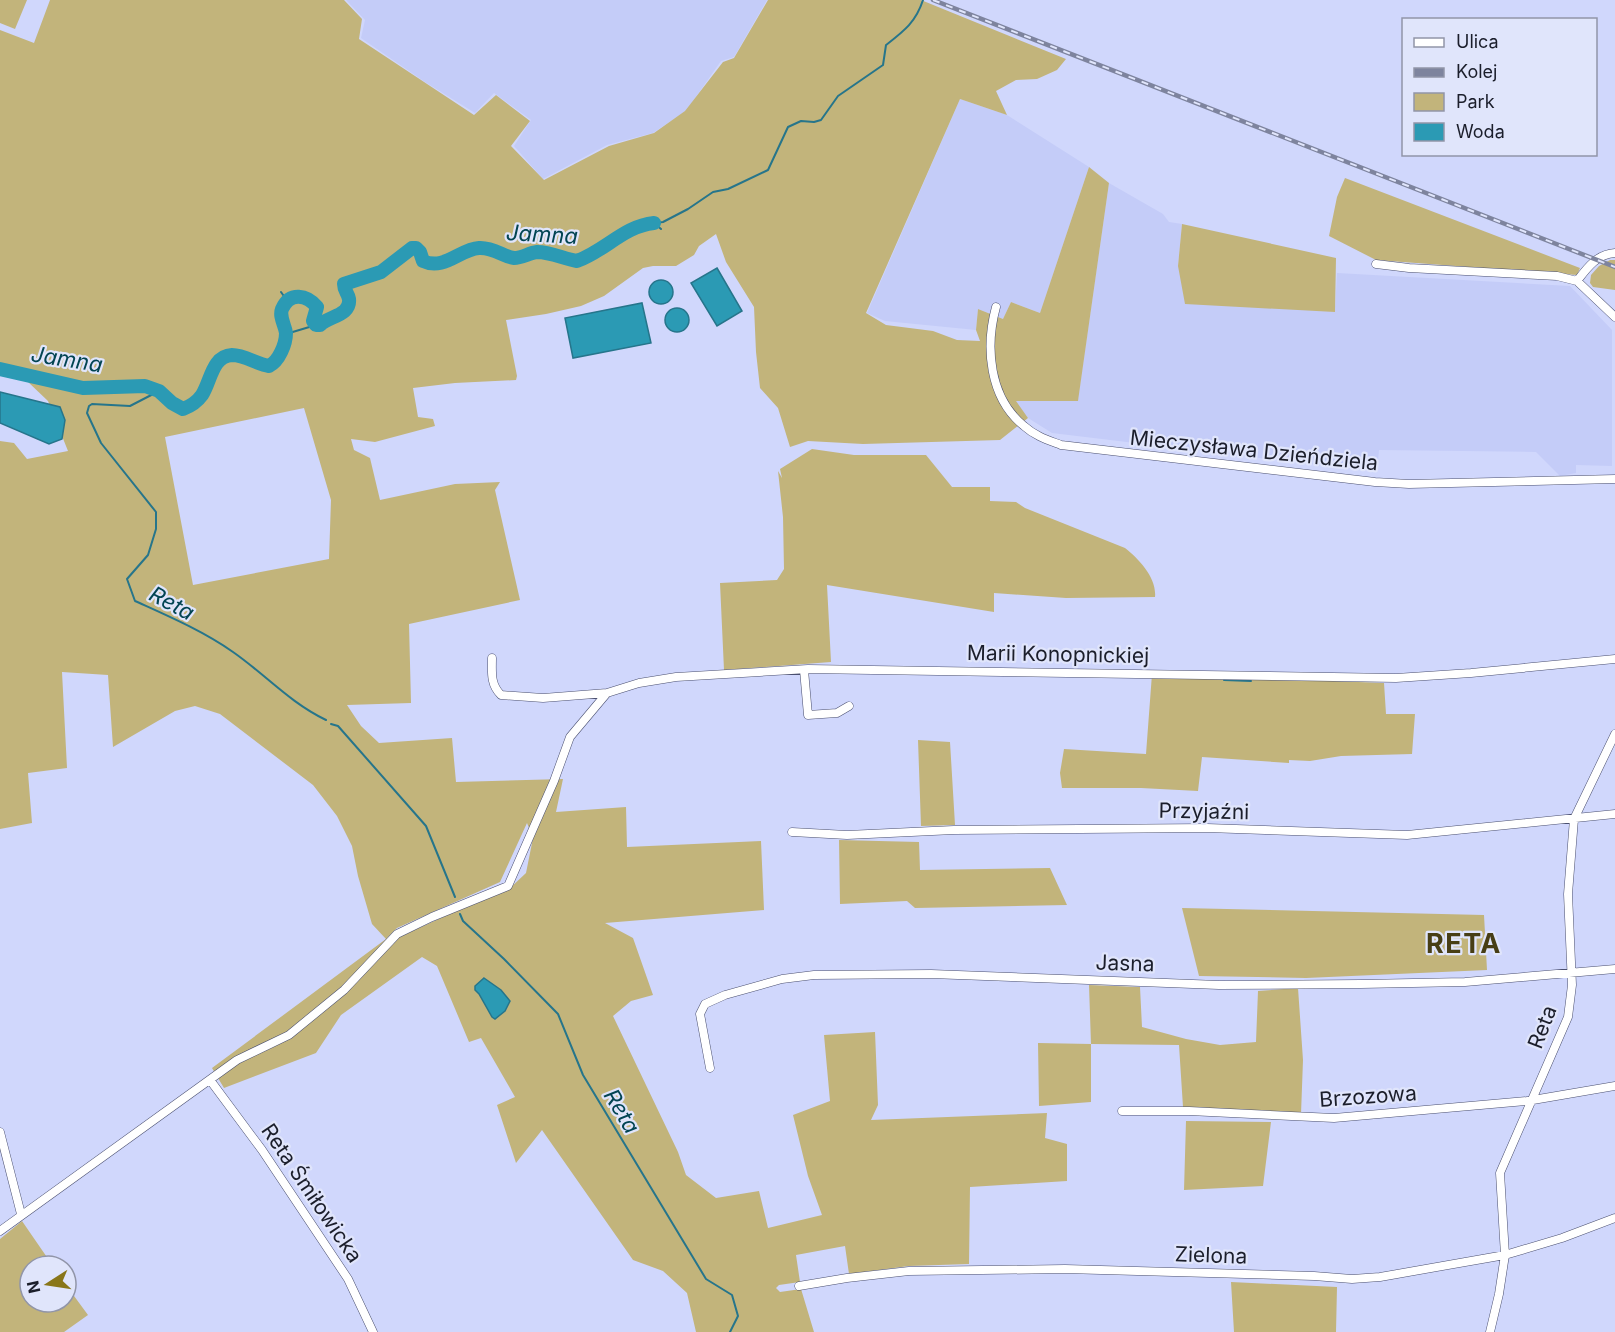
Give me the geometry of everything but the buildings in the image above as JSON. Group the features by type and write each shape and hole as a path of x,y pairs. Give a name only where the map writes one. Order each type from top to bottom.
{"street":[{"path":"1577,281 1596,259 1602,255 1615,253"},
{"path":"1376,264 1409,268 1557,276 1577,281 1615,317"},
{"name":"Mieczysława Dzieńdziela","path":"996,307 991,328 990,351 997,389 1022,426 1038,436 1061,445 1375,482 1409,484 1615,479"},
{"name":"Marii Konopnickiej","path":"492,658 492,682 501,695 543,698 607,693 639,682 676,677 804,670 1396,678 1471,674 1615,659"},
{"path":"804,670 808,715 837,713 849,706"},
{"path":"0,1231 237,1060 290,1035 344,990 397,934 507,886 554,781 570,737 607,693"},
{"name":"Reta","path":"1490,1332 1505,1255 1500,1173 1568,1017 1572,994 1568,894 1574,819 1615,734"},
{"name":"Przyjaźni","path":"792,832 847,835 943,830 1207,828 1407,835 1615,814"},
{"name":"Jasna","path":"710,1068 700,1014 705,1004 725,995 801,976 931,974 1219,985 1303,985 1465,982 1615,969"},
{"name":"Reta Śmiłowicka","path":"210,1080 262,1150 348,1279 373,1332"},
{"name":"Brzozowa","path":"1122,1111 1189,1111 1334,1118 1531,1101 1615,1086"},
{"path":"0,1132 21,1214"},
{"name":"Zielona","path":"799,1286 909,1271 1065,1269 1352,1279 1380,1277 1505,1255 1543,1245 1615,1218"}],"shaded area":[{"path":"346,0 767,0 734,57 721,61 686,111 653,133 607,145 543,179 514,146 531,120 494,93 475,113 425,82 361,38 365,20"},
{"path":"960,99 1007,115 1089,167 1040,313 1011,302 1003,319 978,309 976,330 885,321 867,313"},
{"path":"1109,183 1163,214 1169,222 1182,224 1178,266 1335,312 1337,273 1570,286 1612,330 1612,466 1576,465 1576,473 1560,476 1536,452 1379,450 1377,472 1052,433 1028,418 1015,401 1078,400"}],"green space":[{"path":"0,0 27,0 15,29 0,23"},
{"path":"50,0 344,0 362,19 359,39 474,115 496,95 530,121 511,146 544,180 609,146 654,133 685,111 723,62 734,58 768,0 921,0 1066,59 1057,70 1037,79 1016,80 996,91 1007,115 960,99 866,313 886,325 933,331 957,340 980,341 976,330 978,309 1003,319 1011,302 1040,313 1089,167 1109,183 1078,401 1016,401 1028,418 1000,440 863,444 808,441 790,447 778,408 760,388 754,307 726,262 716,234 699,246 694,255 676,266 643,268 604,296 581,306 506,320 516,380 413,388 418,417 433,419 435,426 375,442 351,439 354,450 370,458 380,500 455,484 500,482 495,490 520,600 409,624 411,703 347,705 361,726 379,743 452,738 456,782 563,779 556,812 626,807 627,847 761,841 764,910 605,923 633,938 653,995 631,1001 613,1016 678,1152 686,1175 716,1198 759,1191 768,1228 822,1215 808,1176 793,1115 830,1101 824,1035 875,1032 878,1105 871,1120 1047,1113 1045,1138 1067,1144 1067,1181 970,1187 969,1264 909,1266 849,1274 845,1246 796,1255 800,1282 779,1285 776,1288 780,1292 801,1289 814,1332 696,1332 687,1293 663,1271 633,1260 542,1130 516,1163 497,1105 515,1097 481,1038 469,1042 437,966 422,957 341,1015 316,1053 224,1088 212,1068 386,939 372,924 352,846 337,816 313,785 220,714 195,706 175,711 113,747 108,675 62,672 67,768 28,773 32,823 0,829 0,441 14,443 27,459 68,451 48,401 27,381 0,372 0,30 34,43","holes":["304,408 331,500 329,559 193,585 165,437","527,823 533,838 526,873 508,890 397,938 387,938 397,928 500,882"]},
{"path":"1345,178 1580,268 1577,275 1376,260 1329,236 1337,197"},
{"path":"1182,224 1336,258 1335,312 1185,304 1178,266"},
{"path":"1615,260 1615,290 1593,287 1590,283 1591,275 1599,266"},
{"path":"812,449 854,455 926,455 952,487 990,487 990,501 1016,502 1025,508 1125,548 1141,563 1150,576 1155,597 1066,598 994,593 994,612 827,585 831,662 724,670 720,583 777,580 784,569 783,517 778,471 782,478 780,469"},
{"path":"1152,674 1384,683 1386,714 1415,714 1412,754 1341,756 1310,761 1289,760 1289,763 1202,757 1198,791 1062,788 1060,773 1064,749 1146,754"},
{"path":"918,740 950,742 955,825 921,826"},
{"path":"839,840 919,842 920,870 1050,868 1067,905 915,908 907,901 840,904"},
{"path":"1182,908 1484,915 1487,970 1306,978 1199,976"},
{"path":"1089,985 1140,987 1142,1027 1220,1045 1256,1042 1258,991 1298,988 1303,1060 1301,1114 1183,1107 1179,1045 1091,1044"},
{"path":"1038,1043 1091,1044 1091,1102 1039,1106"},
{"path":"1186,1121 1271,1122 1263,1186 1184,1190"},
{"path":"22,1221 45,1254 18,1254 18,1314 78,1314 78,1301 88,1315 64,1332 0,1332 0,1239"},
{"path":"1231,1282 1337,1287 1336,1332 1234,1332"}],"water":[{"path":"717,268 742,311 717,326 691,283"},
{"path":"661,280 670,283 673,292 670,301 661,304 652,301 649,292 652,283"},
{"path":"642,303 651,343 573,358 565,318"},
{"path":"677,308 686,311 689,320 686,329 677,332 668,329 665,320 668,311"},
{"name":"Jamna","path":"0,392 60,407 65,420 62,439 49,444 0,423"},
{"path":"484,978 501,990 510,1001 505,1011 495,1019 475,990 475,986"}],"waterway":[{"name":"Jamna","path":"654,223 663,222 688,209 713,192 728,189 768,170 788,127 801,121 821,120 838,96 883,65 886,45 909,26 923,0"},
{"name":"Jamna","path":"654,223 661,229"},
{"name":"Jamna","path":"0,369 83,388 145,386 159,391 183,409 194,404 200,397 216,364 225,356 237,355 269,366 273,364 281,352 286,337 281,312 289,299 299,297 313,303 317,307 313,321 316,325 320,325 343,312 349,305 344,284 381,272 412,248 420,252 423,261 431,263 445,262 479,248 514,258 537,252 577,261 633,229 654,223"},
{"path":"281,292 288,302"},
{"path":"286,334 316,325"},
{"name":"Reta","path":"159,391 130,406 92,404 87,413 101,443 156,512 156,529 148,555 127,579 135,601 222,644 300,705 326,720"},
{"path":"1224,680 1251,681"},
{"name":"Reta","path":"331,724 338,726 426,826 455,897"},
{"name":"Reta","path":"460,914 463,921 558,1014 583,1075 706,1279 732,1295 738,1316 730,1332"}],"railway":[{"path":"933,0 1615,267"}],"district":[{"name":"RETA","path":"1464,943"}]}
